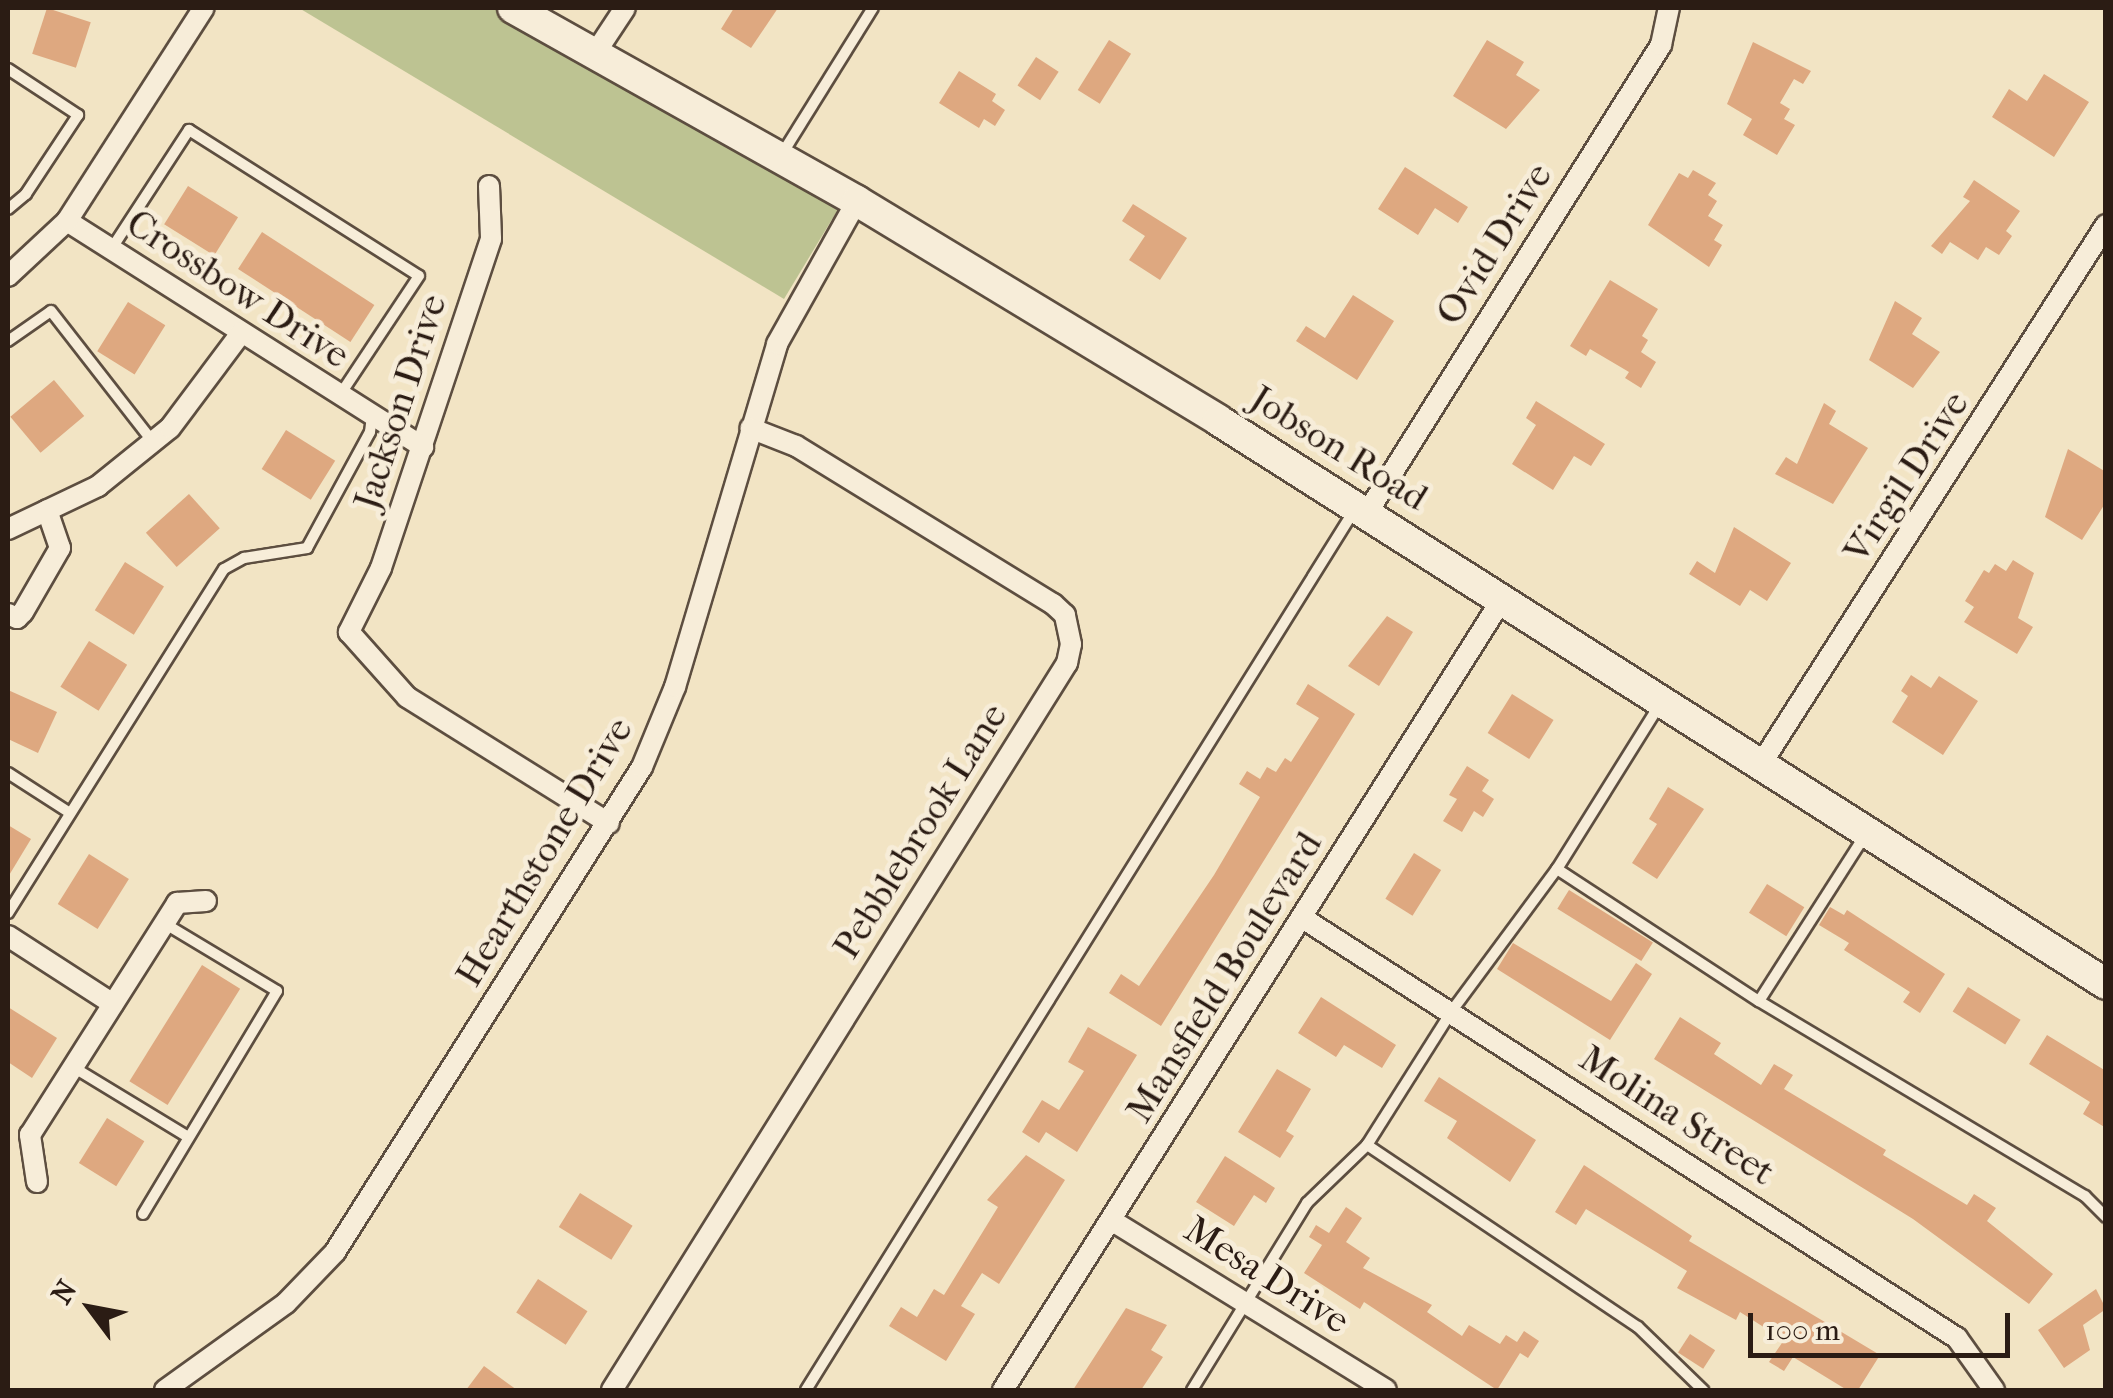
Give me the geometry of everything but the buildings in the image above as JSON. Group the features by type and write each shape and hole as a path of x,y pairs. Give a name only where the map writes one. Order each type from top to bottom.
{"street":[{"path":"8,276 67,221 204,8"},
{"name":"Jobson Road","path":"513,8 856,201 1362,509 2106,984"},
{"path":"594,56 624,8"},
{"name":"Ovid Drive","path":"1362,509 1661,45 1669,8"},
{"name":"Jackson Drive","path":"489,186 491,239 381,568 348,632 407,697 610,823"},
{"name":"Hearthstone Drive","path":"165,1390 286,1304 335,1252 610,823 659,732 750,428 789,316 856,201"},
{"name":"Crossbow Drive","path":"67,221 424,448"},
{"name":"Virgil Drive","path":"1761,764 2106,225"},
{"path":"8,529 98,486 170,428 241,332"},
{"name":"Pebblebrook Lane","path":"612,1390 1067,662 1072,644 1065,615 1054,604 796,446 750,428"},
{"path":"8,614 18,618 23,612 60,548 47,510"},
{"name":"Mansfield Boulevard","path":"1003,1390 1304,919 1502,599"},
{"path":"37,1182 30,1136 176,903 206,901"},
{"name":"Molina Street","path":"1304,919 1957,1338 1994,1390"},
{"path":"8,936 113,1004"},
{"name":"Mesa Drive","path":"1111,1220 1386,1390"}],"lane":[{"path":"779,159 873,8"},
{"path":"8,69 78,115 26,194 8,210"},
{"path":"111,249 189,130 420,276 340,396"},
{"path":"8,341 51,311 153,442"},
{"path":"8,913 224,569 244,558 307,548 370,432 372,416"},
{"path":"806,1390 1362,509"},
{"path":"1192,1390 1243,1300 1308,1204 1367,1145 1452,1012 1557,868 1662,701"},
{"path":"8,774 70,814"},
{"path":"1758,1002 1867,832"},
{"path":"1557,868 1758,1002 2085,1196 2106,1217"},
{"path":"143,1214 277,992 164,922"},
{"path":"73,1067 188,1137"},
{"path":"1367,1145 1638,1327 1703,1390"}],"green space":[{"path":"299,8 507,8 834,199 837,211 784,299"}]}
